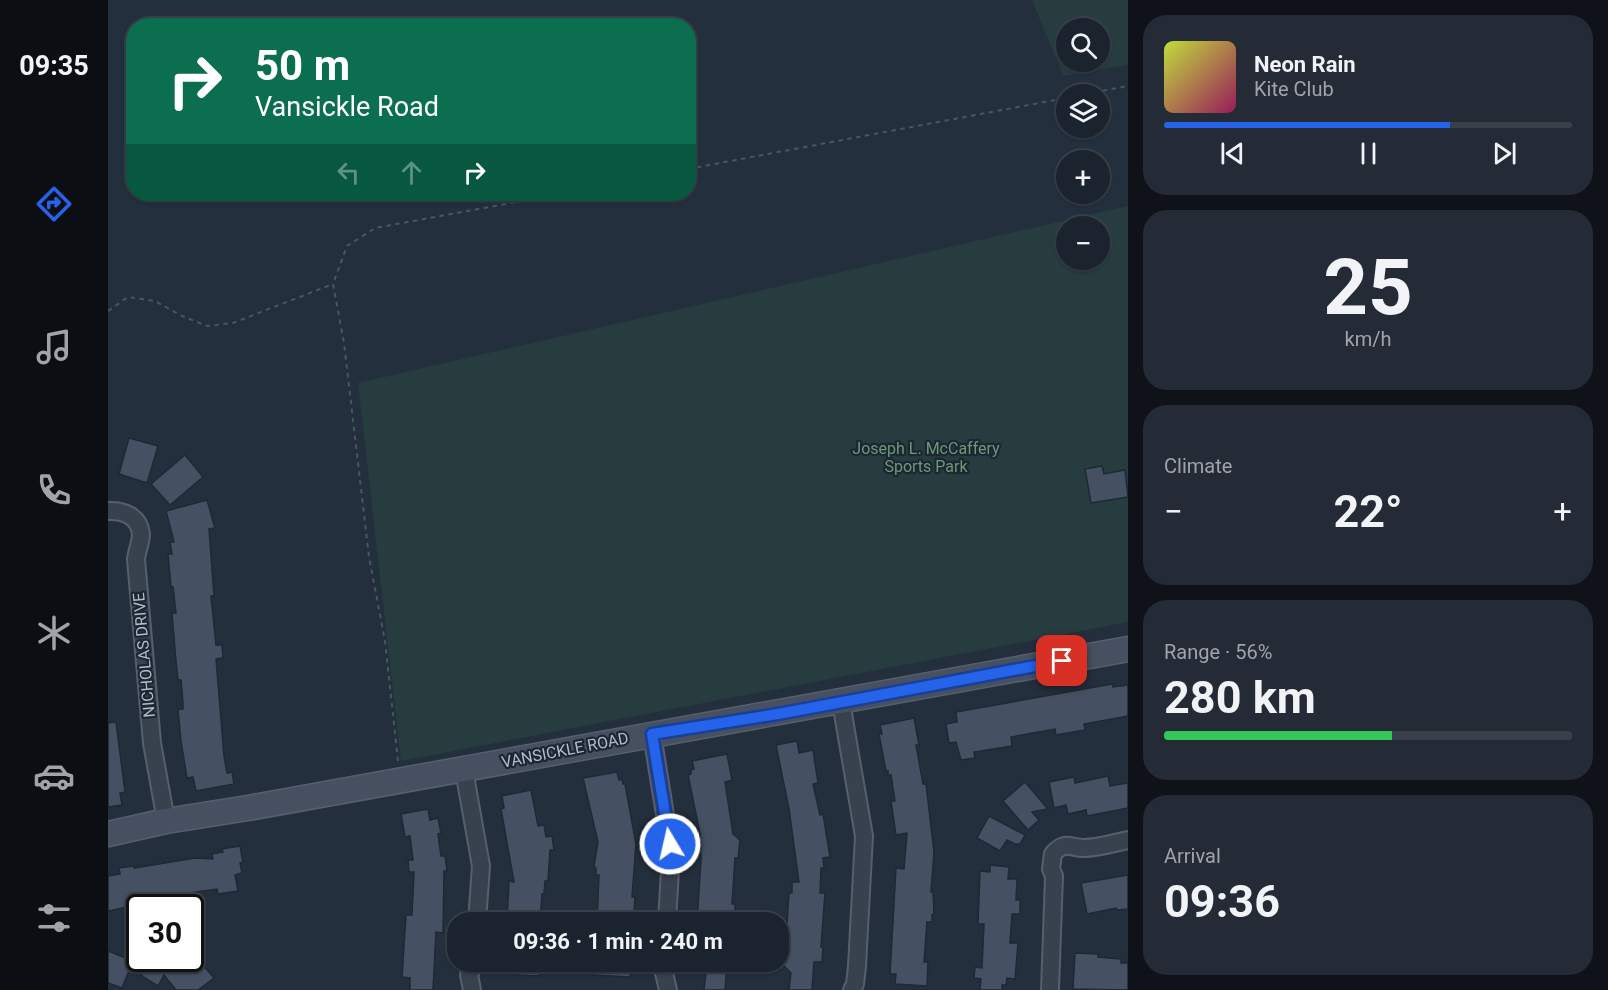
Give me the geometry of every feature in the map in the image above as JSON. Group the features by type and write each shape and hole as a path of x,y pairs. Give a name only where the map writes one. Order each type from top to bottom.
{"street":[{"name":"NICHOLAS DRIVE","path":"108,511 119,510 129,514 141,532 136,552 137,570 152,743 166,821"},
{"name":"VANSICKLE ROAD","path":"108,834 166,821 464,770 1128,649"},
{"path":"841,702 864,836 857,966 852,990"},
{"path":"652,734 671,852 668,912"},
{"path":"464,770 481,866 478,912"},
{"path":"1050,990 1053,854 1060,847 1073,845 1083,848 1128,840"},
{"path":"470,972 472,990"},
{"path":"664,972 668,990"}],"path":[{"path":"1110,90 1128,87"},
{"path":"696,167 1056,100"},
{"path":"400,781 385,641 369,557 344,343 333,284 347,246 375,228 522,201"},
{"path":"108,311 128,297 155,301 182,316 207,326 233,323 333,284"}],"green space":[{"path":"1032,0 1128,0 1128,65 1110,68 1110,18 1056,18 1056,59"},
{"path":"1061,72 1087,72 1063,76"},
{"name":"Joseph L. McCaffery Sports Park","path":"1128,206 1128,622 401,761 358,383 1056,223 1056,270 1110,270 1110,216 1084,216"}],"building":[{"path":"129,438 158,446 147,483 119,474"},
{"path":"185,455 203,477 170,505 151,484"},
{"path":"1102,466 1104,474 1125,470 1128,497 1091,503 1085,469"},
{"path":"207,500 215,528 209,529 214,596 211,596 216,645 222,645 223,658 216,659 224,756 227,773 232,772 234,784 196,791 193,777 187,778 181,741 178,709 183,709 183,703 181,680 178,680 176,662 172,613 176,613 168,554 172,554 170,542 174,542 166,511"},
{"path":"1112,684 1113,687 1128,685 1128,716 1084,724 1085,730 1056,735 1055,729 1011,737 1012,746 974,752 975,758 961,760 956,742 949,743 946,724 957,722 956,712"},
{"path":"914,718 923,784 926,784 934,852 931,892 933,892 934,913 932,922 927,922 924,962 928,962 927,986 895,984 896,974 890,974 896,868 904,869 907,833 896,835 891,801 895,801 891,775 888,775 886,771 879,734 882,734 880,725"},
{"path":"116,722 125,792 120,793 122,805 108,807 108,723"},
{"path":"797,741 799,753 813,750 818,783 813,784 820,815 823,814 830,857 823,858 824,868 821,868 820,893 825,893 822,962 814,962 812,990 789,990 791,973 789,971 789,893 792,893 792,882 799,882 789,809 776,745"},
{"path":"727,754 732,780 725,782 733,834 740,840 738,858 735,858 732,904 735,904 735,912 698,912 701,859 700,833 688,775 694,769 692,761"},
{"path":"617,772 619,780 622,779 625,784 636,844 632,897 635,897 634,912 597,912 599,875 596,875 594,866 598,842 583,778"},
{"path":"1108,776 1110,786 1128,783 1128,808 1087,816 1086,810 1068,814 1066,805 1054,808 1049,782 1074,777 1075,783"},
{"path":"1025,782 1048,809 1032,812 1039,820 1028,830 1003,801"},
{"path":"531,790 538,826 544,825 546,837 552,836 554,850 550,850 548,881 545,881 541,912 507,912 509,881 514,882 501,809 504,808 502,796"},
{"path":"428,809 430,820 438,818 441,833 438,834 441,856 445,856 447,871 444,871 443,933 436,932 433,990 410,990 410,978 402,977 406,915 412,915 414,872 409,872 408,860 413,860 410,836 405,837 401,814"},
{"path":"989,816 1025,835 1020,844 1007,840 1000,851 977,838"},
{"path":"240,846 243,862 240,863 242,873 235,875 238,891 218,894 217,889 183,894 126,894 126,907 108,911 108,876 120,874 119,868 134,866 134,868 195,858 213,859 212,854 223,852 222,849"},
{"path":"990,865 1009,867 1008,879 1017,879 1016,900 1020,900 1020,914 1012,914 1010,943 1018,943 1015,979 1007,978 1006,985 1002,985 1002,990 980,990 981,979 974,978 975,967 982,968 984,924 978,924 980,871 990,872"},
{"path":"1128,875 1128,909 1117,910 1116,908 1087,914 1081,883"},
{"path":"108,951 126,958 126,972 129,972 122,988 108,983"},
{"path":"1075,953 1098,954 1098,957 1121,959 1121,963 1128,963 1128,990 1073,989"},
{"path":"204,966 214,978 198,990 176,990 164,975 158,986 138,972 204,972"},
{"path":"517,972 539,972 539,976 517,975"},
{"path":"593,972 630,972 630,977 593,975"},
{"path":"706,972 726,972 725,990 704,990"}],"route":[{"path":"670,844 652,734 778,714 1062,661"}]}
